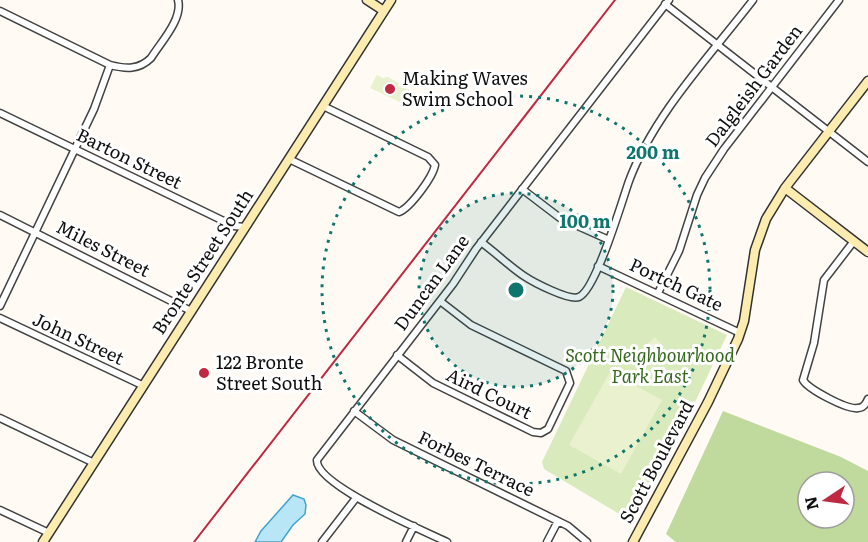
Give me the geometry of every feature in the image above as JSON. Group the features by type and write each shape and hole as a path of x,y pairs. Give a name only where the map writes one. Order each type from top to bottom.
{"street":[{"path":"0,11 110,65 130,68 146,63 156,50 178,15 180,6 178,0"},
{"path":"367,0 384,11"},
{"name":"Bronte Street South","path":"43,542 391,0"},
{"path":"481,242 525,276 569,297 577,298 585,293 609,240 630,180 649,139 678,97 753,0"},
{"name":"Dalgleish Garden","path":"658,293 678,251 705,178 724,149 839,0"},
{"path":"667,2 718,45 868,162"},
{"name":"Duncan Lane","path":"447,542 356,498 322,472 316,463 318,458 440,300 481,242 667,2"},
{"path":"0,306 94,109 100,87 110,65"},
{"name":"Scott Boulevard","path":"633,542 708,402 740,333 757,242 766,219 785,188 868,81"},
{"path":"289,159 399,212 406,209 432,175 435,165 428,157 323,105"},
{"name":"Barton Street","path":"0,113 234,226 246,227"},
{"path":"785,188 868,252"},
{"path":"522,189 560,218 609,240"},
{"name":"Miles Street","path":"0,215 192,310"},
{"path":"854,241 824,280 814,343 803,380 811,389 850,407 860,408 866,404 868,399"},
{"name":"Portch Gate","path":"598,266 740,333"},
{"name":"Aird Court","path":"397,355 433,383 536,433 542,433 548,429 569,386 570,379 566,371 477,328 440,300"},
{"name":"John Street","path":"0,318 144,386"},
{"name":"Forbes Terrace","path":"354,411 393,440 568,526 587,542"},
{"path":"0,418 94,463"},
{"path":"322,542 356,498"},
{"path":"0,510 49,533"},
{"path":"548,542 558,521"},
{"path":"406,542 414,526"}],"green space":[{"name":"Making Waves Swim School","path":"377,75 383,78 388,77 399,83 398,86 410,90 404,104 370,88"},
{"name":"Scott Neighbourhood Park East","path":"626,287 727,335 695,402 631,521 544,469 542,462"},
{"path":"655,337 664,347 655,355 646,345"},
{"path":"610,372 662,400 621,474 569,445"},
{"path":"723,411 841,457 868,471 868,542 676,542 666,534"}],"water":[{"path":"293,495 304,499 305,514 293,525 281,542 255,542 261,531"}],"railway":[{"path":"194,542 615,0"}],"place":[{"name":"Making Waves Swim School","path":"390,89"},
{"name":"122 Bronte Street South","path":"204,373"}]}
